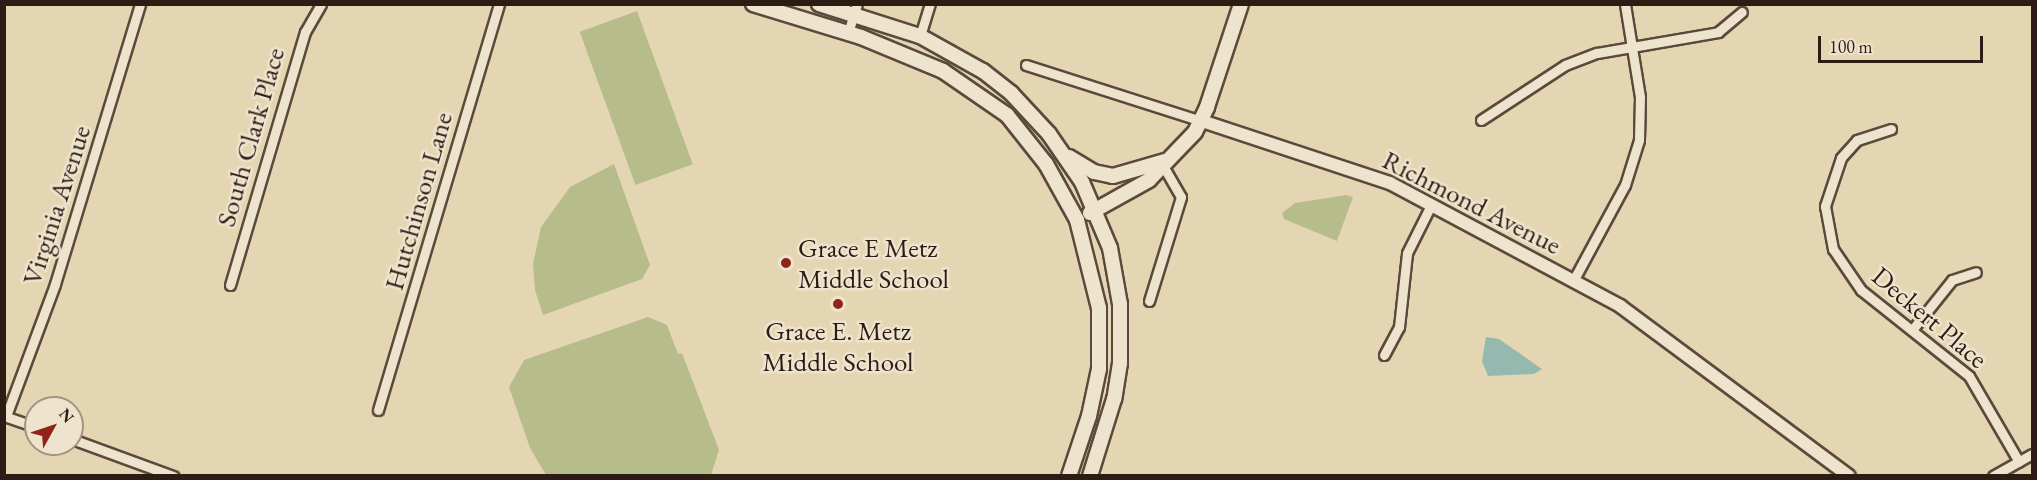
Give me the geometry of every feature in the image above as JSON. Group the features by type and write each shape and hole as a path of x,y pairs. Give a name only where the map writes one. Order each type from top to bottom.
{"main road":[{"path":"753,4 848,33 943,70 993,104 1026,137 1046,164 1077,220 1094,276 1100,342 1089,416 1069,476"},
{"path":"819,4 855,10 920,36 964,58 1011,93 1064,152 1096,210 1117,281 1120,354 1108,425 1090,476"},
{"path":"1077,220 1164,168 1176,156 1202,121 1241,4"},
{"path":"1064,152 1094,172 1113,176 1137,172 1176,156"}],"street":[{"name":"Virginia Avenue","path":"5,416 55,284 140,4"},
{"name":"South Clark Place","path":"230,285 305,32 321,4"},
{"name":"Hutchinson Lane","path":"378,410 499,4"},
{"path":"920,36 930,4"},
{"path":"1573,282 1618,200 1636,150 1641,111 1625,4"},
{"path":"848,33 855,10"},
{"path":"1480,120 1564,64 1632,47 1718,32 1742,12"},
{"name":"Richmond Avenue","path":"1026,65 1361,171 1431,205 1651,326 1849,476"},
{"name":"Deckert Place","path":"1892,129 1857,140 1841,158 1829,187 1826,222 1833,249 1852,280 1969,376 2019,462"},
{"path":"1149,301 1181,197 1164,168"},
{"path":"1384,355 1399,327 1407,253 1431,205"},
{"path":"1912,330 1952,280 1976,272"},
{"path":"5,416 24,423"},
{"path":"84,443 173,476"},
{"path":"1993,476 2032,454"}],"green space":[{"path":"637,11 693,164 635,185 580,32"},
{"path":"614,164 650,265 642,279 543,315 535,290 533,264 541,227 570,187"},
{"path":"1346,195 1353,197 1337,241 1284,219 1282,213 1295,203"},
{"path":"648,317 667,325 678,354 682,353 719,450 711,475 546,475 530,448 509,387 524,360"}],"water":[{"path":"1486,337 1499,339 1542,369 1534,374 1488,376 1482,361"}],"place":[{"name":"Grace E Metz Middle School","path":"786,263"},
{"name":"Grace E. Metz Middle School","path":"838,304"}]}
